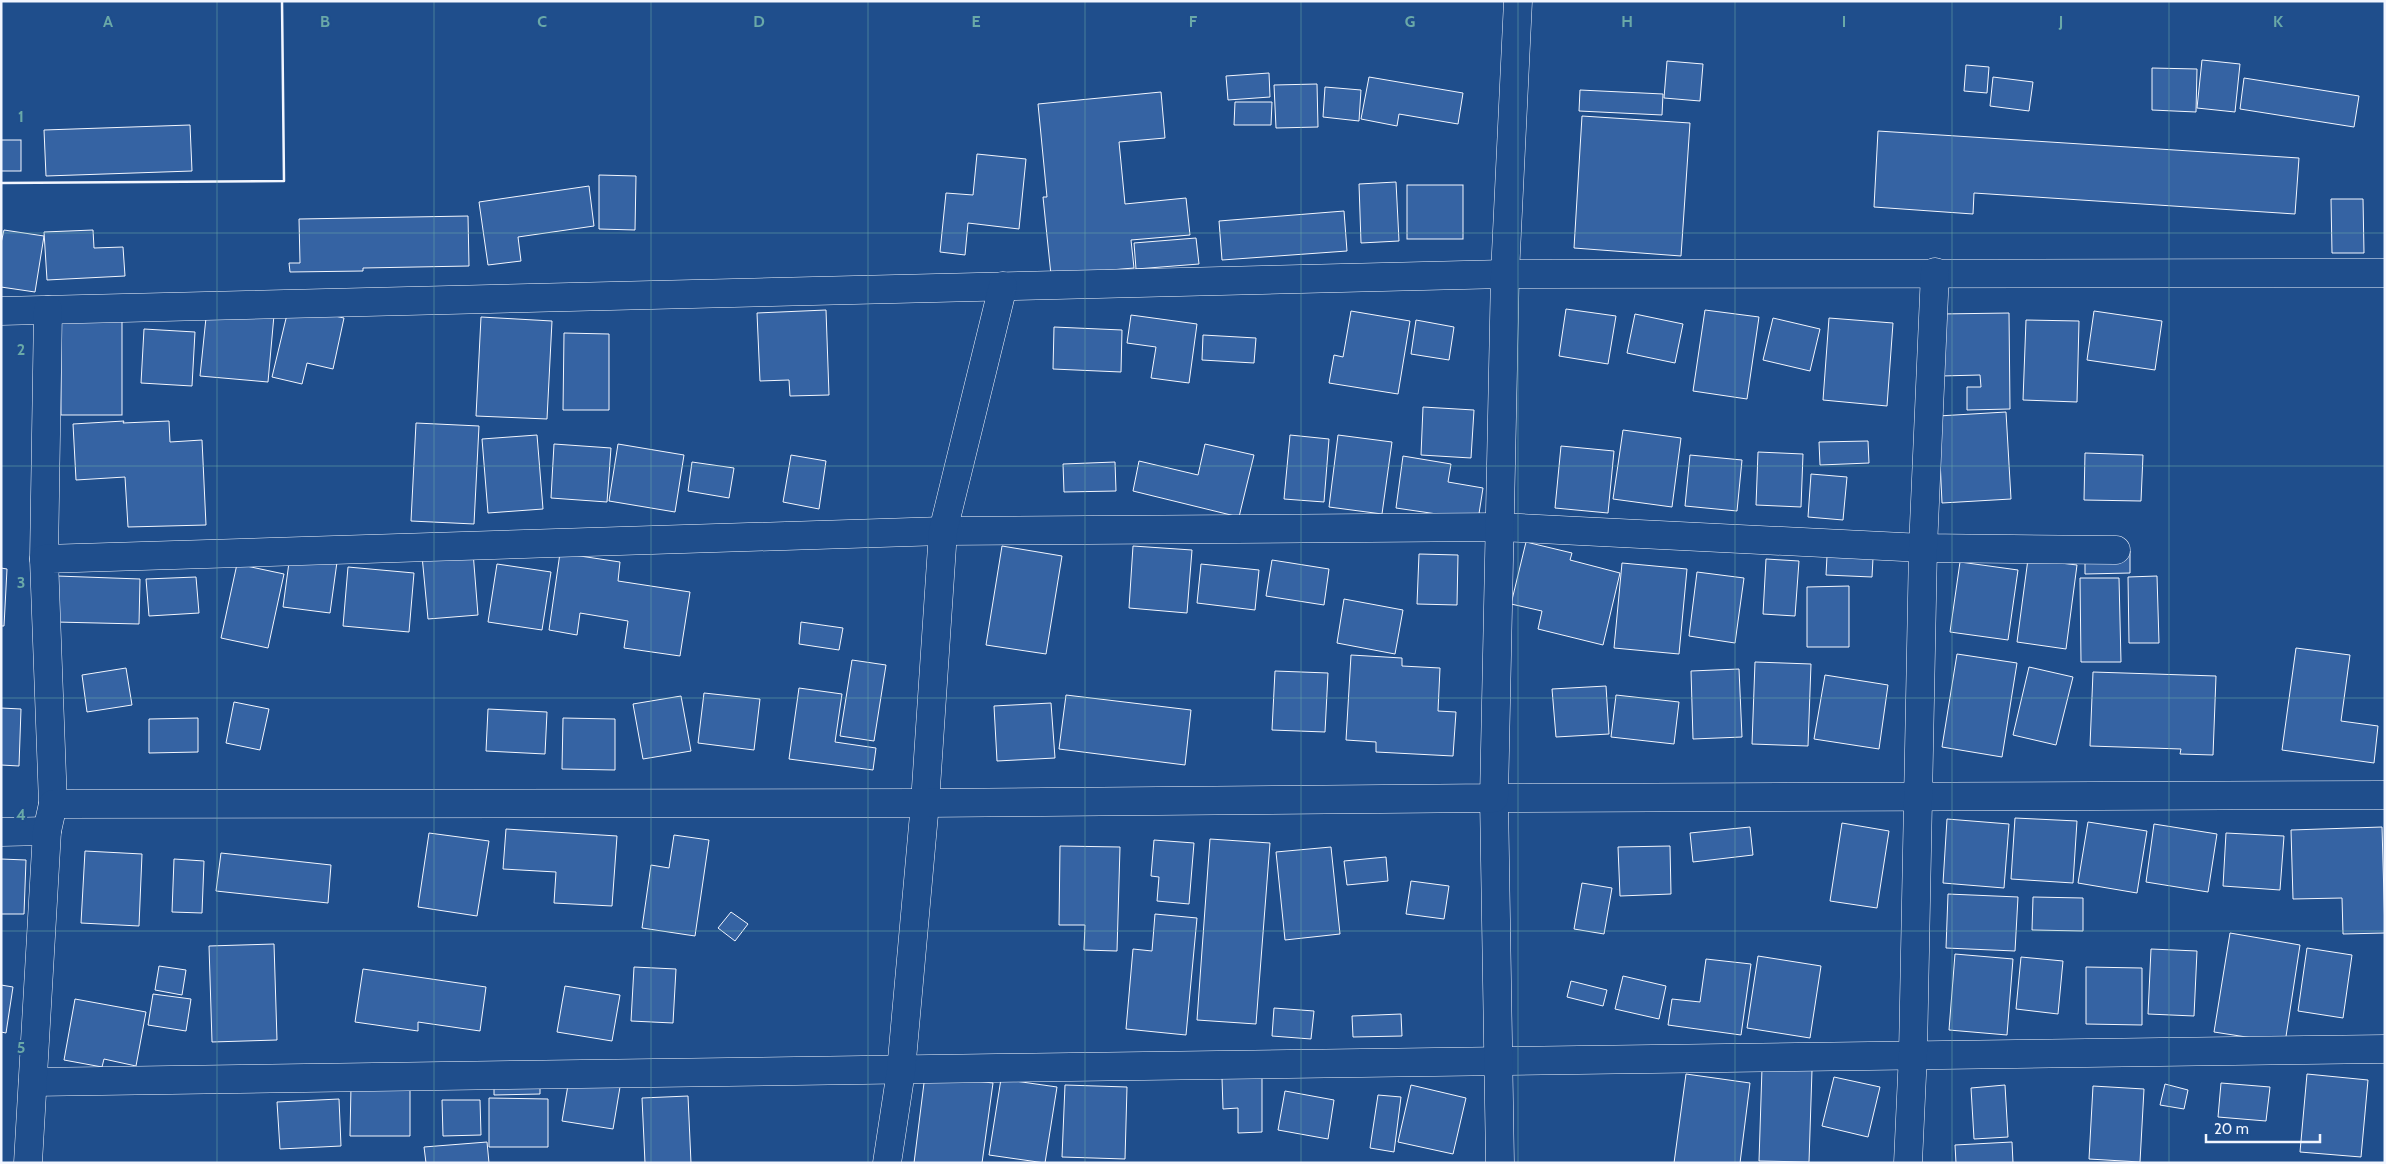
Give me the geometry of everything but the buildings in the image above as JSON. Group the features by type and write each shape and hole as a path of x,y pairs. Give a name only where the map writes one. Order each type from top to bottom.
{"street":[{"path":"1500,1163 1494,798 1505,274 1518,1"},
{"path":"1908,1163 1913,1053 1923,548 1935,272"},
{"path":"1,311 1505,274 1935,272 2385,273"},
{"path":"887,1163 901,1070 925,803 943,531 1003,286"},
{"path":"28,1163 47,831 53,804 44,559 48,310"},
{"path":"44,559 943,531 1499,527 1923,548 2116,550"},
{"path":"53,804 925,803 1494,798 2385,795"},
{"path":"1,832 47,831"},
{"path":"33,1082 1498,1061 1913,1053 2385,1048"}],"wall":[{"path":"1,183 284,181 282,1"}]}
